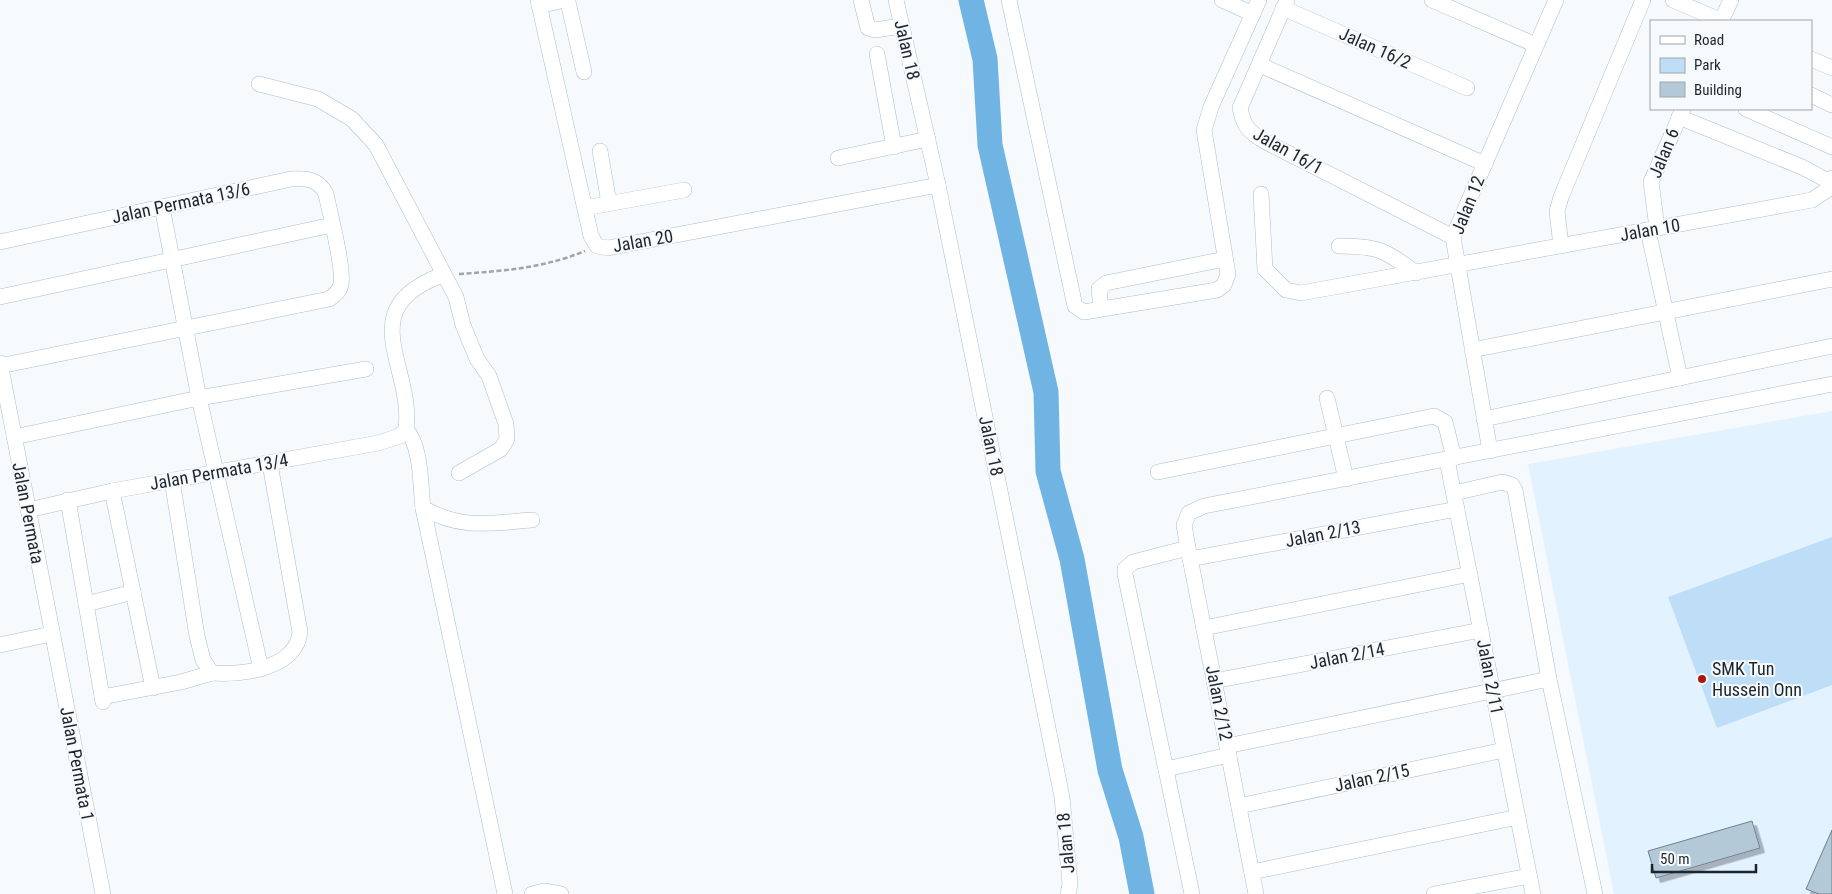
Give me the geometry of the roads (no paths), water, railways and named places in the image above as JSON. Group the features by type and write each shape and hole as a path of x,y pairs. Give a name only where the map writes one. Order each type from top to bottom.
{"street":[{"path":"539,3 564,0 568,2 584,72"},
{"path":"861,0 868,28 875,30 901,26"},
{"name":"Jalan 18","path":"896,0 938,185 1062,797 1070,884 1068,894"},
{"path":"1009,0 1075,306 1084,312 1217,290 1228,279 1204,130 1208,113 1256,7 1222,0"},
{"path":"1432,0 1536,45"},
{"name":"Jalan 12","path":"1490,451 1453,237 1556,0"},
{"path":"1561,246 1557,211 1561,197 1643,0"},
{"path":"1673,0 1720,20"},
{"path":"1722,20 1731,0"},
{"name":"Jalan 20","path":"539,3 591,236 597,246 608,248 938,185"},
{"name":"Jalan 16/1","path":"1285,4 1240,108 1243,124 1254,135 1453,237"},
{"name":"Jalan 16/2","path":"1285,4 1467,88"},
{"path":"877,54 894,147"},
{"path":"1812,59 1832,68"},
{"path":"1260,65 1485,164"},
{"path":"259,84 318,99 352,119 376,145 442,275 456,297 463,326 477,359 489,376 506,424 508,439 501,448 459,473"},
{"path":"1812,95 1832,105"},
{"path":"1748,110 1832,147"},
{"path":"1681,113 1832,181"},
{"name":"Jalan 6","path":"1680,378 1665,312 1653,229 1651,182 1681,113"},
{"path":"838,158 928,139"},
{"path":"600,151 609,203"},
{"name":"Jalan Permata 13/6","path":"0,242 291,179 304,178 322,186 332,225"},
{"name":"Jalan 10","path":"1261,194 1265,269 1286,290 1301,293 1812,200 1827,190 1832,181"},
{"path":"585,208 684,190"},
{"path":"162,208 199,398 261,669"},
{"path":"0,297 332,225 341,271 341,284 337,293 329,299 0,364"},
{"path":"1339,246 1369,246 1387,252 1416,273"},
{"path":"1101,309 1098,294 1106,283 1225,258"},
{"path":"442,275 421,283 410,291 394,315 392,344 407,408 406,429 412,436 416,450 423,508 505,894"},
{"path":"1472,350 1832,279"},
{"path":"1484,419 1832,346"},
{"name":"Jalan Permata","path":"0,364 51,634"},
{"path":"14,437 199,398 366,369"},
{"path":"1327,398 1346,479 1832,384"},
{"name":"Jalan 2/11","path":"1158,472 1434,416 1445,422 1454,493 1532,894"},
{"name":"Jalan Permata 13/4","path":"28,510 112,491 270,464 392,440 400,436 406,429"},
{"path":"68,500 103,700 212,673 231,674 261,669 292,654 299,643 300,632 270,464"},
{"name":"Jalan 2/12","path":"1256,894 1184,525 1189,513 1204,506 1346,479"},
{"path":"172,480 197,636 203,660 212,673"},
{"path":"1454,493 1502,482 1512,485 1515,490 1549,680 1595,894"},
{"path":"112,491 153,688"},
{"path":"423,508 439,517 458,523 532,520"},
{"name":"Jalan 2/13","path":"1166,769 1125,569 1132,562 1457,509"},
{"path":"1204,628 1470,574"},
{"path":"86,604 133,592"},
{"name":"Jalan 2/14","path":"1214,681 1480,630"},
{"path":"0,645 51,634"},
{"name":"Jalan Permata 1","path":"51,634 103,894"},
{"path":"1192,894 1166,769 1228,751 1549,680"},
{"name":"Jalan 2/15","path":"1239,806 1504,750"},
{"path":"1252,872 1518,817"},
{"path":"1434,894 1529,876"},
{"path":"532,894 544,891 561,894"}],"waterway":[{"path":"971,0 985,59 990,145 1046,392 1048,471 1072,559 1110,770 1131,837 1142,894"}],"place":[{"name":"SMK Tun Hussein Onn","path":"1702,679"}]}
